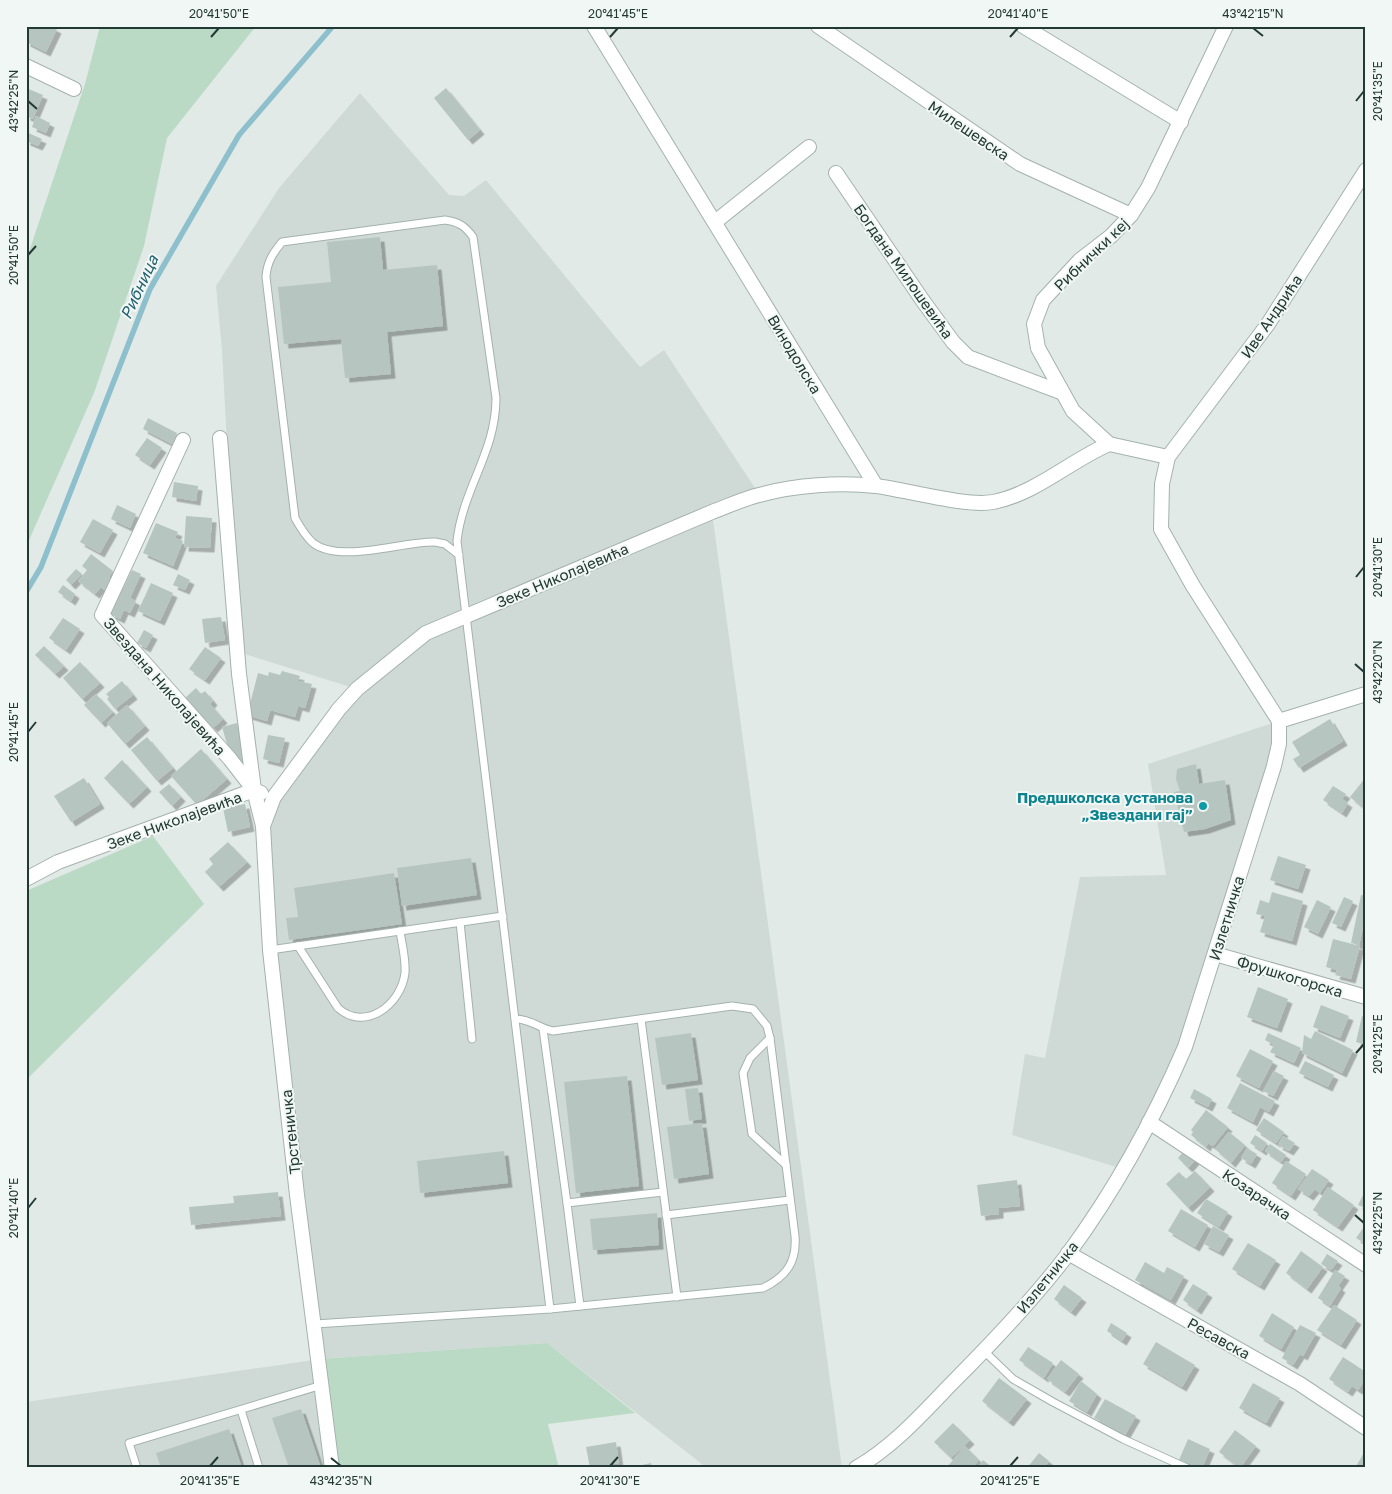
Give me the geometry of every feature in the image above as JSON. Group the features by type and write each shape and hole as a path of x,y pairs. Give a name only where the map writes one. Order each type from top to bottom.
{"street":[{"name":"Винодолска","path":"594,26 876,486"},
{"name":"Милешевска","path":"818,26 1020,164 1131,215"},
{"path":"1023,26 1181,122"},
{"name":"Рибнички кеј","path":"1109,444 1072,411 1038,348 1034,324 1043,300 1080,260 1111,236 1131,215 1148,188 1226,26"},
{"path":"26,66 74,89"},
{"path":"715,222 809,147"},
{"name":"Иве Андрића","path":"1168,457 1268,324 1366,170"},
{"name":"Богдана Милошевића","path":"836,173 923,301 954,342 968,356 1063,393"},
{"name":"Звездана Николајевића","path":"220,438 239,674 254,790 263,826"},
{"name":"Звездана Николајевића","path":"183,440 102,615 230,759 254,790"},
{"path":"1109,444 1168,457 1162,484 1161,529 1194,586 1279,721 1366,694"},
{"name":"Зеке Николајевића","path":"26,879 58,862 254,790 274,797 338,709 357,689 426,632 712,512 760,494 852,484 876,486 967,501 993,502 1028,489 1109,444"},
{"name":"Излетничка","path":"856,1468 901,1436 984,1351 1068,1253 1124,1169 1185,1047 1274,766 1279,744 1279,721"},
{"name":"Трстеничка","path":"274,797 263,826 270,950 297,1195 323,1384 332,1468"},
{"name":"Фрушкогорска","path":"1215,954 1366,997"},
{"name":"Козарачка","path":"1149,1122 1366,1266"},
{"name":"Ресавска","path":"1068,1253 1300,1384 1366,1428"}],"lane":[{"path":"459,555 445,544 435,542 342,552 326,550 314,544 303,533 295,518 266,277 267,266 272,254 282,242 446,220 456,222 466,228 472,237 496,398 496,417 492,437 463,507 457,541 459,555 467,615 516,1019 550,1309"},
{"path":"270,950 503,916"},
{"path":"460,922 472,1039"},
{"path":"298,946 338,1008 351,1017 365,1018 385,1007 396,997 402,985 405,960 400,931"},
{"path":"315,1324 550,1309 764,1288 776,1282 787,1272 793,1261 796,1249 770,1038 768,1026 762,1017 753,1009 744,1006 732,1006 564,1030 543,1028 529,1021 516,1019"},
{"path":"641,1019 677,1297"},
{"path":"543,1028 580,1306"},
{"path":"770,1038 750,1058 743,1073 752,1134 786,1165"},
{"path":"567,1203 663,1192"},
{"path":"666,1216 790,1200"},
{"path":"984,1351 1013,1378 1053,1402 1123,1439 1186,1468"},
{"path":"137,1468 129,1443 323,1384"},
{"path":"241,1410 259,1468"}],"shaded area":[{"path":"360,93 449,195 464,196 486,180 640,367 664,350 759,494 712,512 842,1468 707,1468 547,1343 320,1359 263,826 274,797 357,689 238,652 222,350 216,286 279,188"},
{"path":"1279,721 1280,733 1185,1047 1123,1169 1012,1135 1025,1054 1045,1058 1080,877 1166,875 1148,764"},
{"path":"320,1359 332,1468 26,1468 26,1402"}],"green space":[{"path":"100,26 256,26 167,138 144,246 94,393 26,547 26,261 85,84"},
{"path":"153,836 204,904 26,1080 26,891"},
{"path":"547,1343 635,1413 548,1424 559,1468 332,1468 320,1359"}],"building":[{"path":"31,26 51,26 57,29 46,52 26,42 26,36"},
{"path":"26,88 43,95 33,119 26,116"},
{"path":"446,88 480,130 468,140 434,98"},
{"path":"36,116 50,123 46,133 32,127"},
{"path":"26,132 42,139 38,146 26,141"},
{"path":"380,237 383,270 437,265 443,326 387,332 391,374 345,378 341,339 284,344 278,287 331,282 327,242"},
{"path":"148,418 177,433 172,444 143,429"},
{"path":"147,438 162,448 150,465 135,455"},
{"path":"174,482 198,486 196,501 172,497"},
{"path":"117,505 136,514 130,528 111,519"},
{"path":"186,516 212,518 210,548 184,547"},
{"path":"93,519 113,530 100,553 80,542"},
{"path":"156,523 178,532 175,538 183,541 173,566 143,553"},
{"path":"91,554 113,571 109,577 112,580 104,590 101,587 95,594 78,581 87,570 82,566"},
{"path":"76,569 82,574 71,585 66,580"},
{"path":"132,570 141,574 130,598 136,601 130,613 124,610 120,619 110,614"},
{"path":"178,574 190,580 185,590 173,585"},
{"path":"151,583 173,593 160,621 138,611"},
{"path":"63,585 75,594 71,601 58,592"},
{"path":"221,617 225,640 205,643 202,619"},
{"path":"63,618 80,629 66,650 49,638"},
{"path":"144,630 153,635 146,648 137,643"},
{"path":"44,646 64,666 55,674 35,655"},
{"path":"205,647 221,658 205,680 189,669"},
{"path":"80,662 100,683 82,699 63,678"},
{"path":"282,671 300,676 298,681 312,684 305,708 298,706 295,717 270,710 267,721 247,715 258,673 268,676 269,672 280,675"},
{"path":"122,681 133,695 115,709 107,699 109,697 106,694"},
{"path":"196,688 201,694 205,691 213,701 210,704 223,719 213,728 185,698"},
{"path":"96,694 113,712 101,723 84,705"},
{"path":"127,705 145,726 125,744 107,723"},
{"path":"1330,719 1343,741 1299,768 1293,759 1300,755 1292,742"},
{"path":"237,723 247,759 239,761 229,751 222,727"},
{"path":"268,735 285,738 279,763 263,759"},
{"path":"147,737 173,768 157,781 131,750"},
{"path":"201,749 227,779 197,805 171,776"},
{"path":"122,760 147,787 129,804 104,778"},
{"name":"Предшколска установа „Звездани гај”","path":"1196,764 1199,784 1225,780 1231,820 1205,829 1184,832 1174,792 1180,791 1176,779 1177,769"},
{"path":"1366,777 1366,810 1350,797"},
{"path":"84,778 100,804 71,822 54,796"},
{"path":"169,784 181,797 172,806 159,792"},
{"path":"1333,786 1346,794 1342,799 1348,803 1342,813 1323,800"},
{"path":"245,804 250,827 228,832 223,808"},
{"path":"228,842 247,862 219,887 205,872 213,864 209,859"},
{"path":"1278,856 1306,865 1298,889 1270,880"},
{"path":"471,858 477,895 402,906 397,868"},
{"path":"394,873 402,924 289,940 286,918 298,917 294,888"},
{"path":"1272,892 1303,901 1292,941 1260,932 1265,916 1256,914 1260,900 1269,903"},
{"path":"1361,895 1366,896 1366,915 1359,945 1351,943"},
{"path":"1344,897 1353,901 1341,927 1332,923"},
{"path":"1317,900 1331,907 1318,934 1304,927"},
{"path":"1333,939 1360,946 1351,979 1335,975 1337,970 1326,967"},
{"path":"1258,987 1288,999 1277,1028 1247,1017"},
{"path":"1321,1005 1349,1016 1340,1038 1313,1027"},
{"path":"1362,1016 1366,1017 1366,1045 1356,1042"},
{"path":"1315,1031 1353,1050 1342,1073 1302,1053 1304,1035 1311,1039"},
{"path":"691,1033 698,1080 662,1085 655,1038"},
{"path":"1268,1033 1301,1048 1294,1063 1270,1052 1274,1045 1265,1040"},
{"path":"1250,1049 1273,1061 1259,1088 1236,1076"},
{"path":"1305,1061 1334,1075 1328,1087 1299,1073"},
{"path":"1274,1071 1284,1076 1273,1096 1263,1091"},
{"path":"627,1076 639,1186 576,1193 564,1082"},
{"path":"1240,1083 1275,1101 1269,1112 1260,1107 1253,1122 1227,1108"},
{"path":"698,1088 702,1119 689,1121 685,1089"},
{"path":"1194,1089 1212,1099 1208,1107 1190,1098"},
{"path":"1206,1110 1228,1127 1213,1146 1208,1143 1206,1147 1191,1135 1193,1132 1191,1130"},
{"path":"1264,1118 1284,1132 1276,1143 1256,1130"},
{"path":"702,1123 709,1174 674,1179 667,1127"},
{"path":"1229,1132 1245,1145 1231,1163 1215,1149"},
{"path":"1255,1135 1267,1143 1262,1151 1250,1143"},
{"path":"1283,1136 1295,1143 1289,1151 1278,1145"},
{"path":"1270,1144 1286,1155 1281,1162 1265,1151"},
{"path":"1247,1148 1257,1154 1251,1164 1241,1158"},
{"path":"1185,1150 1195,1160 1188,1168 1178,1158"},
{"path":"504,1151 508,1183 420,1193 417,1161"},
{"path":"1286,1161 1306,1174 1291,1196 1272,1183"},
{"path":"1312,1169 1329,1180 1320,1193 1315,1189 1309,1196 1298,1189"},
{"path":"1195,1171 1210,1187 1188,1208 1166,1184 1179,1172 1186,1179"},
{"path":"1017,1180 1020,1206 999,1208 999,1214 981,1216 977,1185"},
{"path":"1328,1187 1354,1205 1338,1227 1313,1210"},
{"path":"1366,1189 1366,1208 1358,1205"},
{"path":"278,1192 281,1216 191,1225 189,1207 234,1203 233,1196"},
{"path":"1206,1199 1228,1212 1219,1227 1197,1213"},
{"path":"1181,1209 1208,1225 1195,1247 1168,1231"},
{"path":"657,1213 659,1245 593,1250 590,1219"},
{"path":"1366,1224 1366,1244 1356,1238"},
{"path":"1213,1226 1229,1235 1219,1252 1204,1244"},
{"path":"1248,1243 1276,1260 1260,1286 1232,1269"},
{"path":"1301,1251 1323,1267 1307,1289 1286,1273"},
{"path":"1327,1254 1338,1261 1331,1270 1321,1264"},
{"path":"1145,1262 1164,1273 1167,1267 1184,1276 1171,1300 1135,1280"},
{"path":"1335,1270 1345,1276 1338,1286 1341,1288 1330,1306 1318,1298"},
{"path":"1193,1284 1208,1293 1197,1310 1183,1300"},
{"path":"1064,1285 1082,1298 1071,1312 1054,1299"},
{"path":"1334,1305 1357,1320 1341,1345 1317,1330"},
{"path":"1272,1313 1294,1327 1281,1349 1259,1336"},
{"path":"1111,1323 1127,1333 1122,1341 1107,1331"},
{"path":"1300,1325 1316,1333 1303,1356 1300,1354 1293,1365 1282,1358"},
{"path":"1156,1342 1195,1365 1182,1387 1143,1364"},
{"path":"1028,1347 1053,1363 1044,1378 1019,1360"},
{"path":"1343,1357 1366,1372 1366,1379 1358,1390 1352,1386 1348,1392 1329,1379"},
{"path":"1061,1360 1079,1374 1065,1392 1047,1379"},
{"path":"999,1378 1027,1399 1009,1422 982,1401"},
{"path":"1081,1381 1097,1394 1087,1412 1069,1401"},
{"path":"1253,1383 1280,1398 1266,1423 1239,1408"},
{"path":"1105,1399 1136,1416 1125,1435 1094,1418"},
{"path":"301,1409 321,1468 289,1468 272,1418"},
{"path":"953,1423 970,1440 951,1458 934,1442"},
{"path":"229,1429 242,1468 161,1468 156,1453"},
{"path":"1235,1430 1256,1446 1240,1468 1219,1452"},
{"path":"1188,1439 1210,1449 1202,1468 1179,1460"},
{"path":"616,1442 619,1463 610,1464 611,1468 590,1468 586,1447"},
{"path":"965,1446 979,1460 972,1468 946,1468"},
{"path":"1366,1449 1366,1468 1355,1468"},
{"path":"1039,1453 1049,1461 1044,1468 1027,1468"},
{"path":"983,1460 993,1468 977,1468"},
{"path":"651,1463 652,1468 633,1468 633,1467"}],"waterway":[{"name":"Рибница","path":"26,592 41,567 150,289 239,135 333,26"}],"place":[{"name":"Предшколска установа „Звездани гај”","path":"1203,806"}]}
